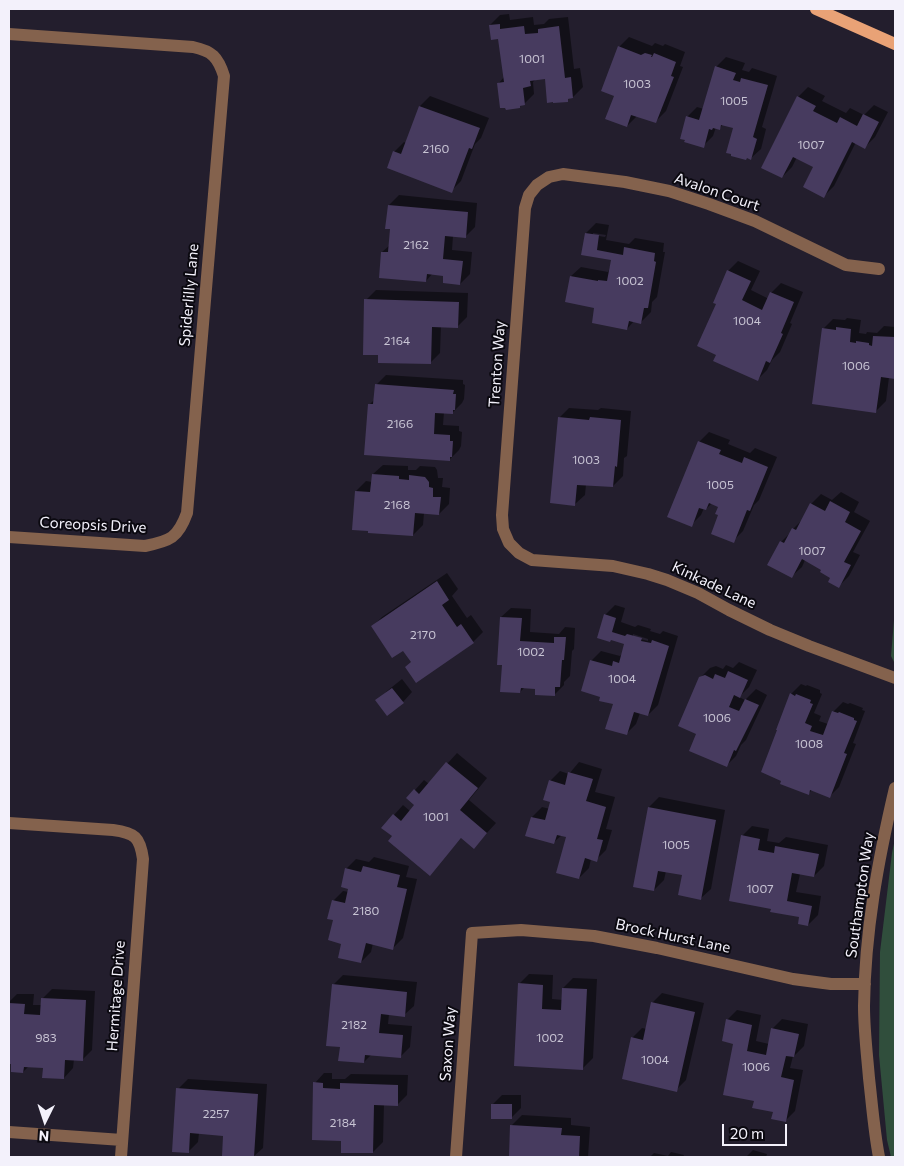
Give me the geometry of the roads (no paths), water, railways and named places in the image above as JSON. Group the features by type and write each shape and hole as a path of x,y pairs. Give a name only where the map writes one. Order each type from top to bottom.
{"main road":[{"path":"816,9 895,44"}],"street":[{"name":"Spiderlilly Lane","path":"9,34 193,47 204,50 214,56 220,64 224,76 187,513 182,527 174,536"},
{"name":"Avalon Court","path":"537,184 549,177 563,174 625,182 668,191 755,221 846,265 879,269"},
{"name":"Trenton Way","path":"513,547 509,543 503,529 502,515 524,208 529,195 537,184"},
{"name":"Coreopsis Drive","path":"9,537 145,546 162,542 174,536"},
{"name":"Kinkade Lane","path":"513,547 519,553 532,560 613,566 667,580 698,593 770,630 895,678"},
{"name":"Southampton Way","path":"879,1157 865,1028 865,984 868,931 876,878 895,788"},
{"name":"Hermitage Drive","path":"9,823 126,832 136,838 141,847 143,859 121,1157"},
{"name":"Brock Hurst Lane","path":"472,933 521,930 594,936 674,951 793,979 831,984 865,984"},
{"name":"Saxon Way","path":"456,1157 472,933"},
{"path":"9,1132 122,1140"}]}
